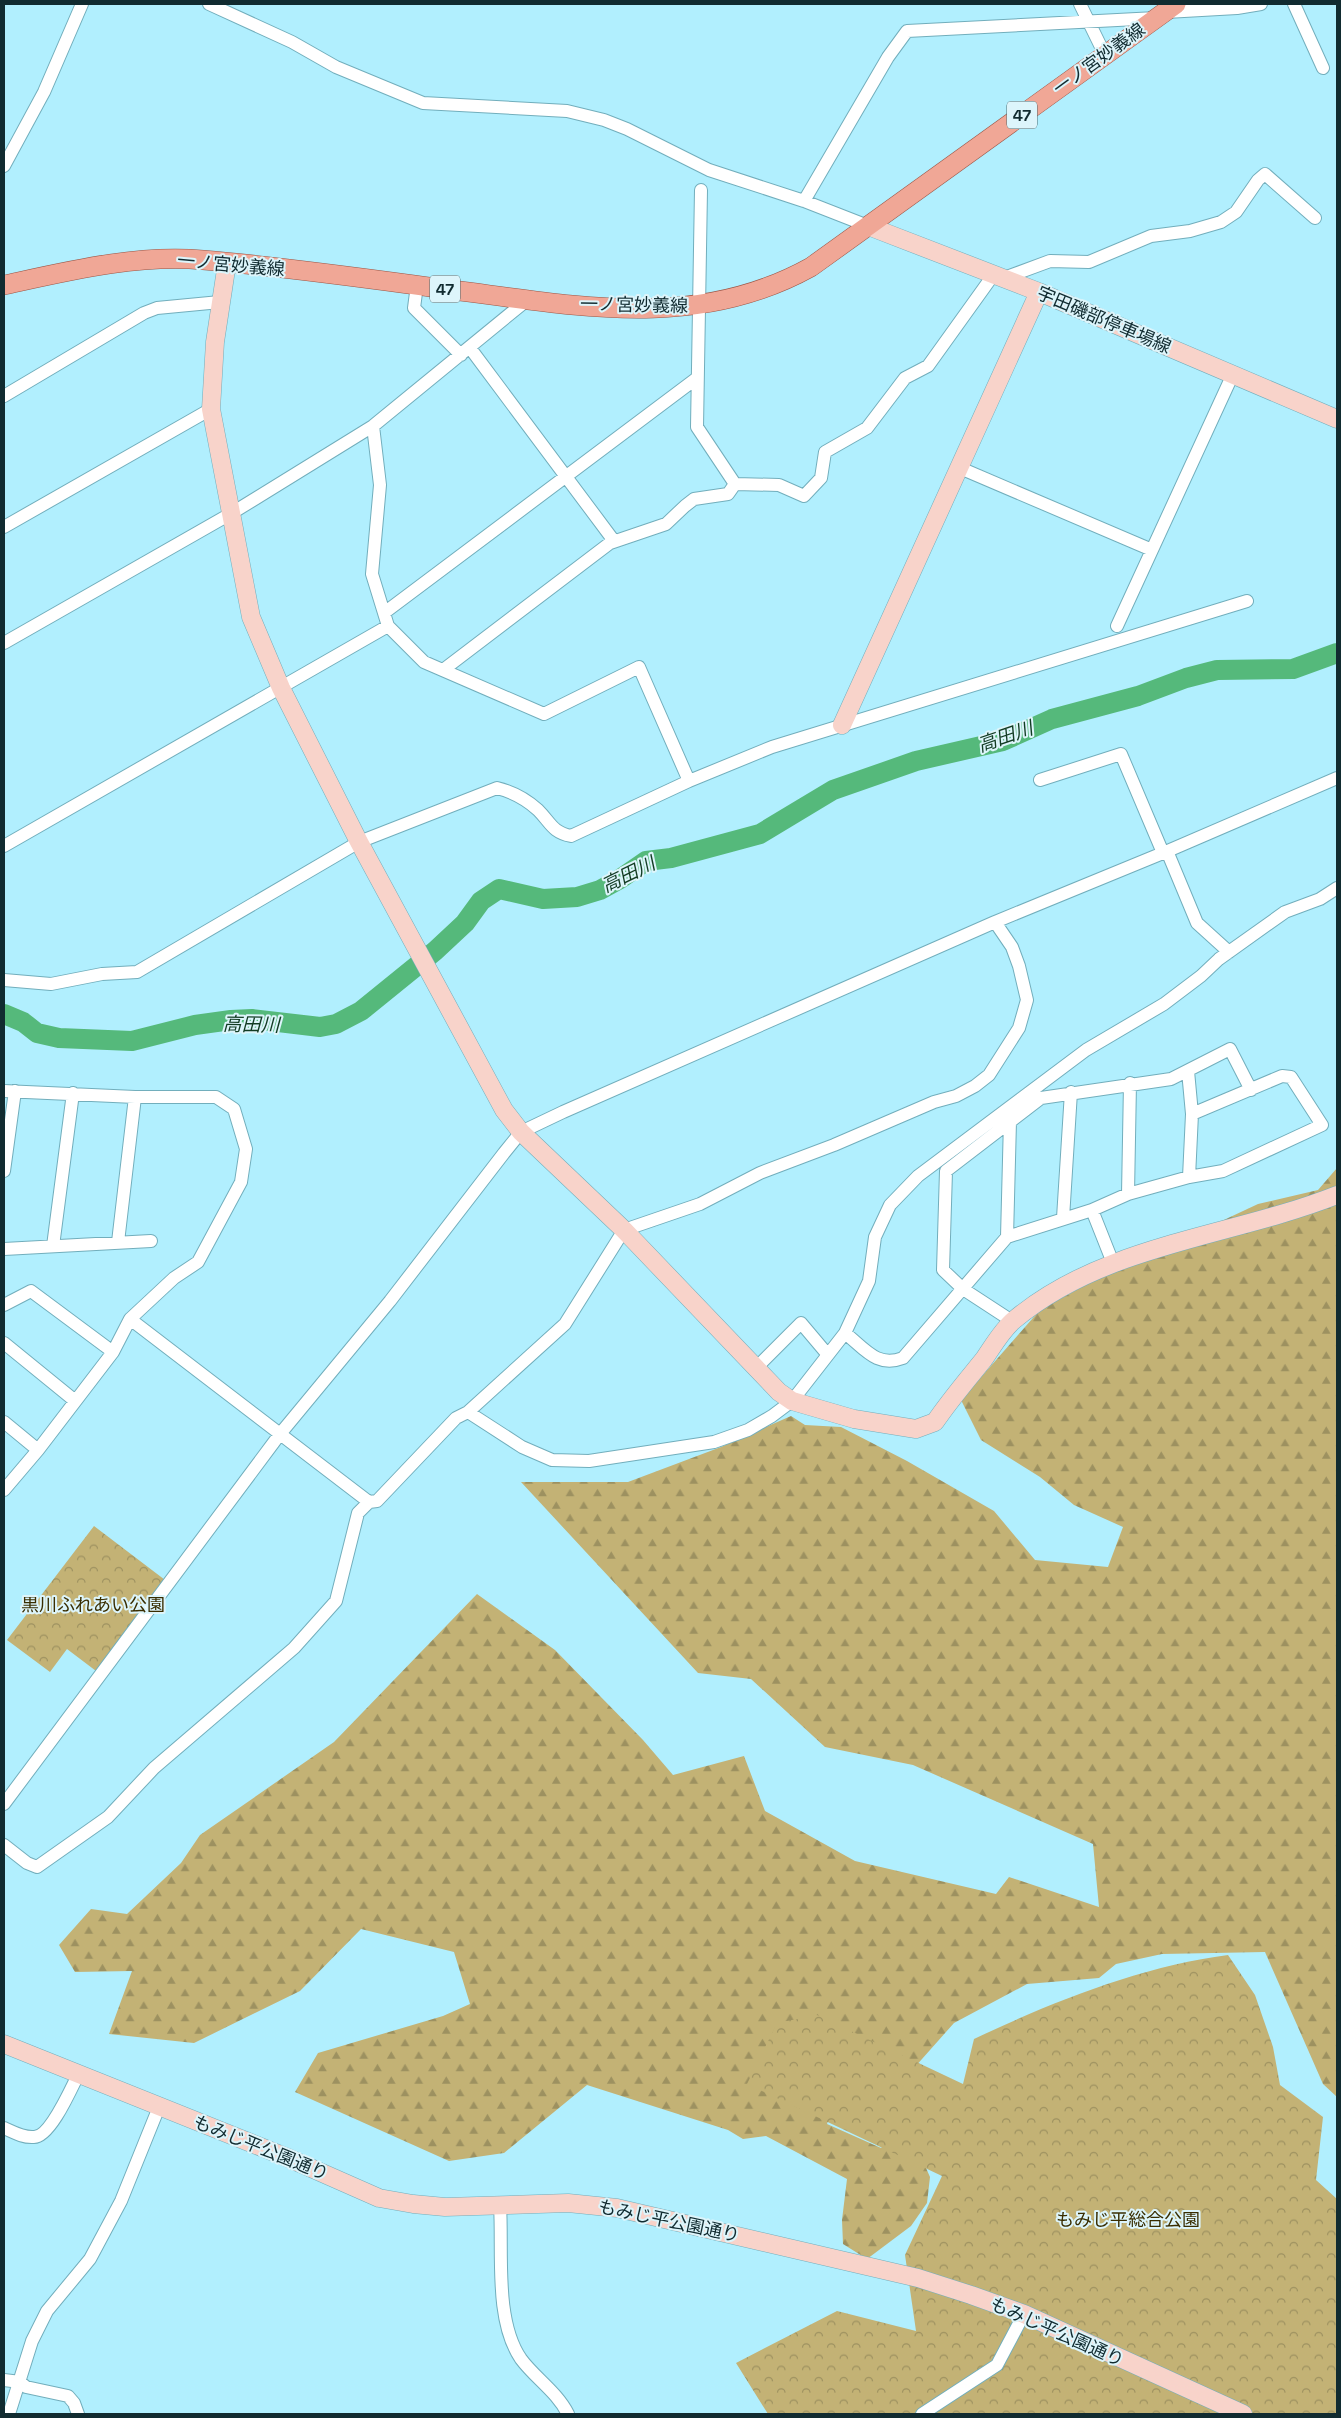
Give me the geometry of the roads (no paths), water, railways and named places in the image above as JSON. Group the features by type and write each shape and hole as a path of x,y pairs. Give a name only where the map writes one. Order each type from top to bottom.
{"main road":[{"name":"一ノ宮妙義線","path":"4,285 107,264 192,260 417,285 527,300 641,308 698,305 751,294 791,278 811,267 1166,11"}],"street":[{"path":"4,166 44,92 82,4"},
{"path":"209,4 292,42 336,67 423,104 576,113 627,129 709,170 804,201 868,226"},
{"path":"1080,4 1105,55"},
{"path":"804,201 888,57 907,31 1088,21 1166,11 1237,8 1261,4"},
{"path":"1294,4 1323,68"},
{"path":"735,484 779,485 804,496 821,478 825,452 867,428 905,378 928,366 999,276 1050,261 1090,262 1151,236 1190,231 1221,222 1236,212 1258,180 1265,174 1316,218"},
{"path":"701,190 697,427 735,484"},
{"name":"宇田磯部停車場線","path":"868,226 1039,292 1337,418"},
{"path":"227,263 215,342 211,409 251,617 281,688 359,842 504,1110 521,1132 624,1230 779,1392 792,1401 854,1419 916,1429 935,1422 1012,1321 1052,1290 1113,1263 1232,1226 1317,1203 1337,1195"},
{"path":"417,285 414,308 465,352 566,476 614,541"},
{"path":"842,725 1039,292"},
{"path":"4,644 232,513 373,426 527,300"},
{"path":"4,396 144,313 157,308 220,302"},
{"path":"1117,626 1233,374"},
{"path":"384,613 697,378"},
{"path":"4,526 211,409"},
{"path":"373,426 380,484 372,574 388,626 424,662 544,714 639,667 689,781"},
{"path":"960,468 1152,550"},
{"path":"443,670 614,541 666,524 694,500 728,494 735,484"},
{"path":"4,980 51,984 102,974 137,972 359,842 497,788 513,792 537,810 558,834 571,836 689,781 772,747 1247,601"},
{"path":"4,846 388,626"},
{"path":"1040,780 1120,754 1197,923 1229,952"},
{"path":"4,1804 280,1434 390,1301 521,1132 562,1112 995,922 1337,778"},
{"path":"468,1412 522,1447 552,1460 589,1461 714,1442 748,1430 792,1401 845,1333 869,1281 875,1237 890,1204 918,1176 1086,1050 1164,1004 1229,952 1285,912 1320,899 1337,888"},
{"path":"4,1845 27,1863 37,1867 73,1844 108,1818 154,1768 294,1648 336,1601 358,1513 370,1502 377,1501 456,1418 468,1412 565,1324 624,1230 700,1204 760,1173 834,1145 934,1102 956,1096 975,1086 989,1075 1001,1059 1019,1028 1026,1000 1019,966 1012,947 995,922"},
{"path":"1012,1321 963,1289 943,1270 946,1171 1041,1098 1171,1078 1230,1049 1251,1090"},
{"path":"1188,1071 1192,1114 1189,1177"},
{"path":"845,1333 879,1360 891,1363 903,1358 1007,1236 1092,1210 1128,1194 1189,1177 1223,1170 1322,1125 1291,1077 1282,1076 1192,1114"},
{"path":"1128,1194 1130,1083"},
{"path":"4,1171 9,1091 135,1097 216,1097 234,1109 246,1149 241,1182 198,1262 174,1278 130,1319 112,1352 38,1450 4,1490"},
{"path":"1063,1218 1071,1092"},
{"path":"53,1246 73,1093"},
{"path":"118,1242 135,1097"},
{"path":"1007,1236 1010,1121"},
{"path":"1092,1210 1113,1263"},
{"path":"4,1250 151,1241"},
{"path":"4,1305 30,1291 112,1352"},
{"path":"130,1319 370,1502"},
{"path":"756,1368 801,1323 828,1355"},
{"path":"4,1343 74,1400"},
{"path":"4,1422 38,1450"},
{"name":"もみじ平公園通り","path":"4,2044 286,2157 379,2198 445,2207 500,2204 580,2204 618,2208 918,2278 1024,2314 1243,2414"},
{"path":"4,2128 24,2136 36,2138 43,2134 53,2122 78,2075"},
{"path":"10,2414 32,2342 47,2311 90,2259 121,2201 159,2107"},
{"path":"500,2204 504,2307 508,2331 521,2358 563,2404 568,2414"},
{"path":"922,2414 997,2365 1024,2314"},
{"path":"4,2380 20,2382 26,2387 68,2396 74,2403 78,2414"}],"waterway":[{"name":"高田川","path":"4,1014 23,1022 37,1033 59,1038 132,1041 195,1025 231,1020 252,1019 320,1027 336,1024 361,1011 435,951 465,923 481,901 499,889 543,899 577,897 600,890 646,861 671,858 760,834 833,790 916,761 1003,741 1052,719 1138,696 1186,678 1217,670 1293,669 1337,653"}],"park label":[{"name":"黒川ふれあい公園","path":"93,1605"},
{"name":"もみじ平総合公園","path":"1128,2220"}]}
